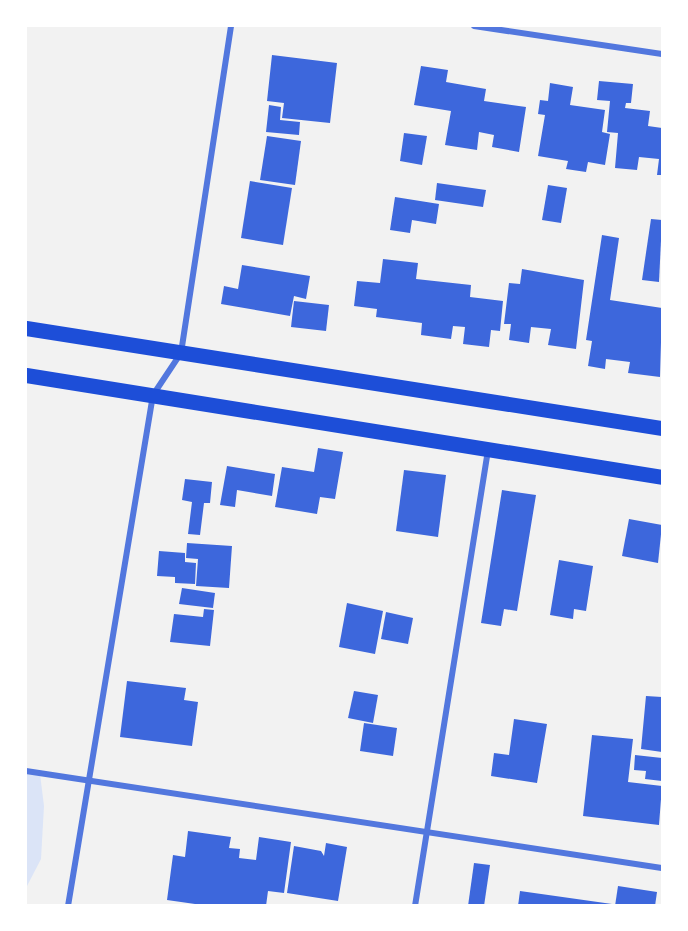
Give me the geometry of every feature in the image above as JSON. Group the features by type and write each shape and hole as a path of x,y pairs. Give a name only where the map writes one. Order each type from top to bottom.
{"main road":[{"path":"26,328 663,428"},
{"path":"26,375 488,451 663,477"}],"street":[{"path":"68,906 153,395 181,353 231,26"},
{"path":"474,26 663,54"},
{"path":"415,906 488,451"},
{"path":"26,771 663,868"}],"shaded area":[{"path":"26,771 40,774 44,806 41,859 26,888"}],"building":[{"path":"272,55 337,63 330,123 282,118 284,103 267,101"},
{"path":"421,66 448,70 446,82 486,89 484,101 526,107 519,152 492,147 494,135 479,132 477,150 445,145 451,111 414,105"},
{"path":"599,81 633,84 631,103 626,103 625,108 650,111 648,126 662,128 662,175 657,175 659,159 639,157 637,170 615,168 618,133 607,132 610,101 597,100"},
{"path":"550,83 573,87 570,105 605,110 602,132 610,134 605,165 588,162 586,172 566,169 568,161 538,156 545,115 538,114 540,100 548,101"},
{"path":"269,105 281,107 280,120 300,122 299,135 266,132"},
{"path":"404,133 427,136 422,165 400,161"},
{"path":"267,136 301,141 295,185 260,180"},
{"path":"250,181 292,188 283,245 241,238"},
{"path":"437,183 486,190 483,207 435,200"},
{"path":"548,185 567,188 561,223 542,220"},
{"path":"395,197 439,204 436,224 412,220 410,233 390,230"},
{"path":"651,219 662,220 659,282 642,280"},
{"path":"602,235 619,238 610,300 662,308 660,377 628,373 630,362 606,359 605,369 588,366 592,341 586,340"},
{"path":"383,259 418,263 416,279 471,285 470,297 503,301 500,331 491,330 489,347 463,344 465,327 453,326 451,339 421,335 422,323 376,317 377,309 354,306 357,281 380,283"},
{"path":"242,265 310,276 306,299 294,296 290,316 221,304 224,286 238,289"},
{"path":"522,269 584,280 576,349 548,345 551,329 531,327 529,343 509,340 511,324 504,324 509,283 520,284"},
{"path":"294,301 329,305 326,331 291,327"},
{"path":"318,448 343,452 335,499 320,497 317,514 275,507 282,467 314,472"},
{"path":"227,466 275,474 272,496 237,490 235,507 220,505"},
{"path":"404,470 446,475 438,537 396,531"},
{"path":"185,479 212,482 210,503 204,503 200,535 188,534 192,502 182,500"},
{"path":"502,490 536,495 517,611 504,609 501,626 481,623"},
{"path":"629,519 662,525 658,563 622,556"},
{"path":"187,543 232,546 229,588 196,586 198,559 186,558"},
{"path":"159,551 185,553 185,562 196,563 195,584 175,583 175,577 157,576"},
{"path":"559,560 593,566 586,611 574,609 573,619 550,615"},
{"path":"182,588 215,593 213,608 179,604"},
{"path":"347,603 383,611 375,654 339,647"},
{"path":"204,609 214,610 210,646 170,642 174,614 203,617"},
{"path":"386,612 413,618 408,644 381,639"},
{"path":"127,681 186,688 184,700 198,702 192,746 120,737"},
{"path":"354,691 378,695 373,723 348,718"},
{"path":"646,696 662,697 662,752 641,749"},
{"path":"514,719 547,724 537,783 491,776 494,753 509,755"},
{"path":"364,723 397,728 393,756 360,751"},
{"path":"592,735 633,739 628,782 662,786 659,825 583,816"},
{"path":"635,755 662,758 662,781 645,779 646,771 634,770"},
{"path":"188,831 231,837 229,848 240,849 239,858 256,860 259,837 291,842 284,893 268,891 266,906 209,906 167,900 173,855 185,857"},
{"path":"326,843 347,847 338,901 287,893 294,846 321,851 324,856"},
{"path":"474,863 490,865 484,906 468,906"},
{"path":"618,886 657,892 655,906 615,906"},
{"path":"520,891 612,904 612,906 518,906"}]}
